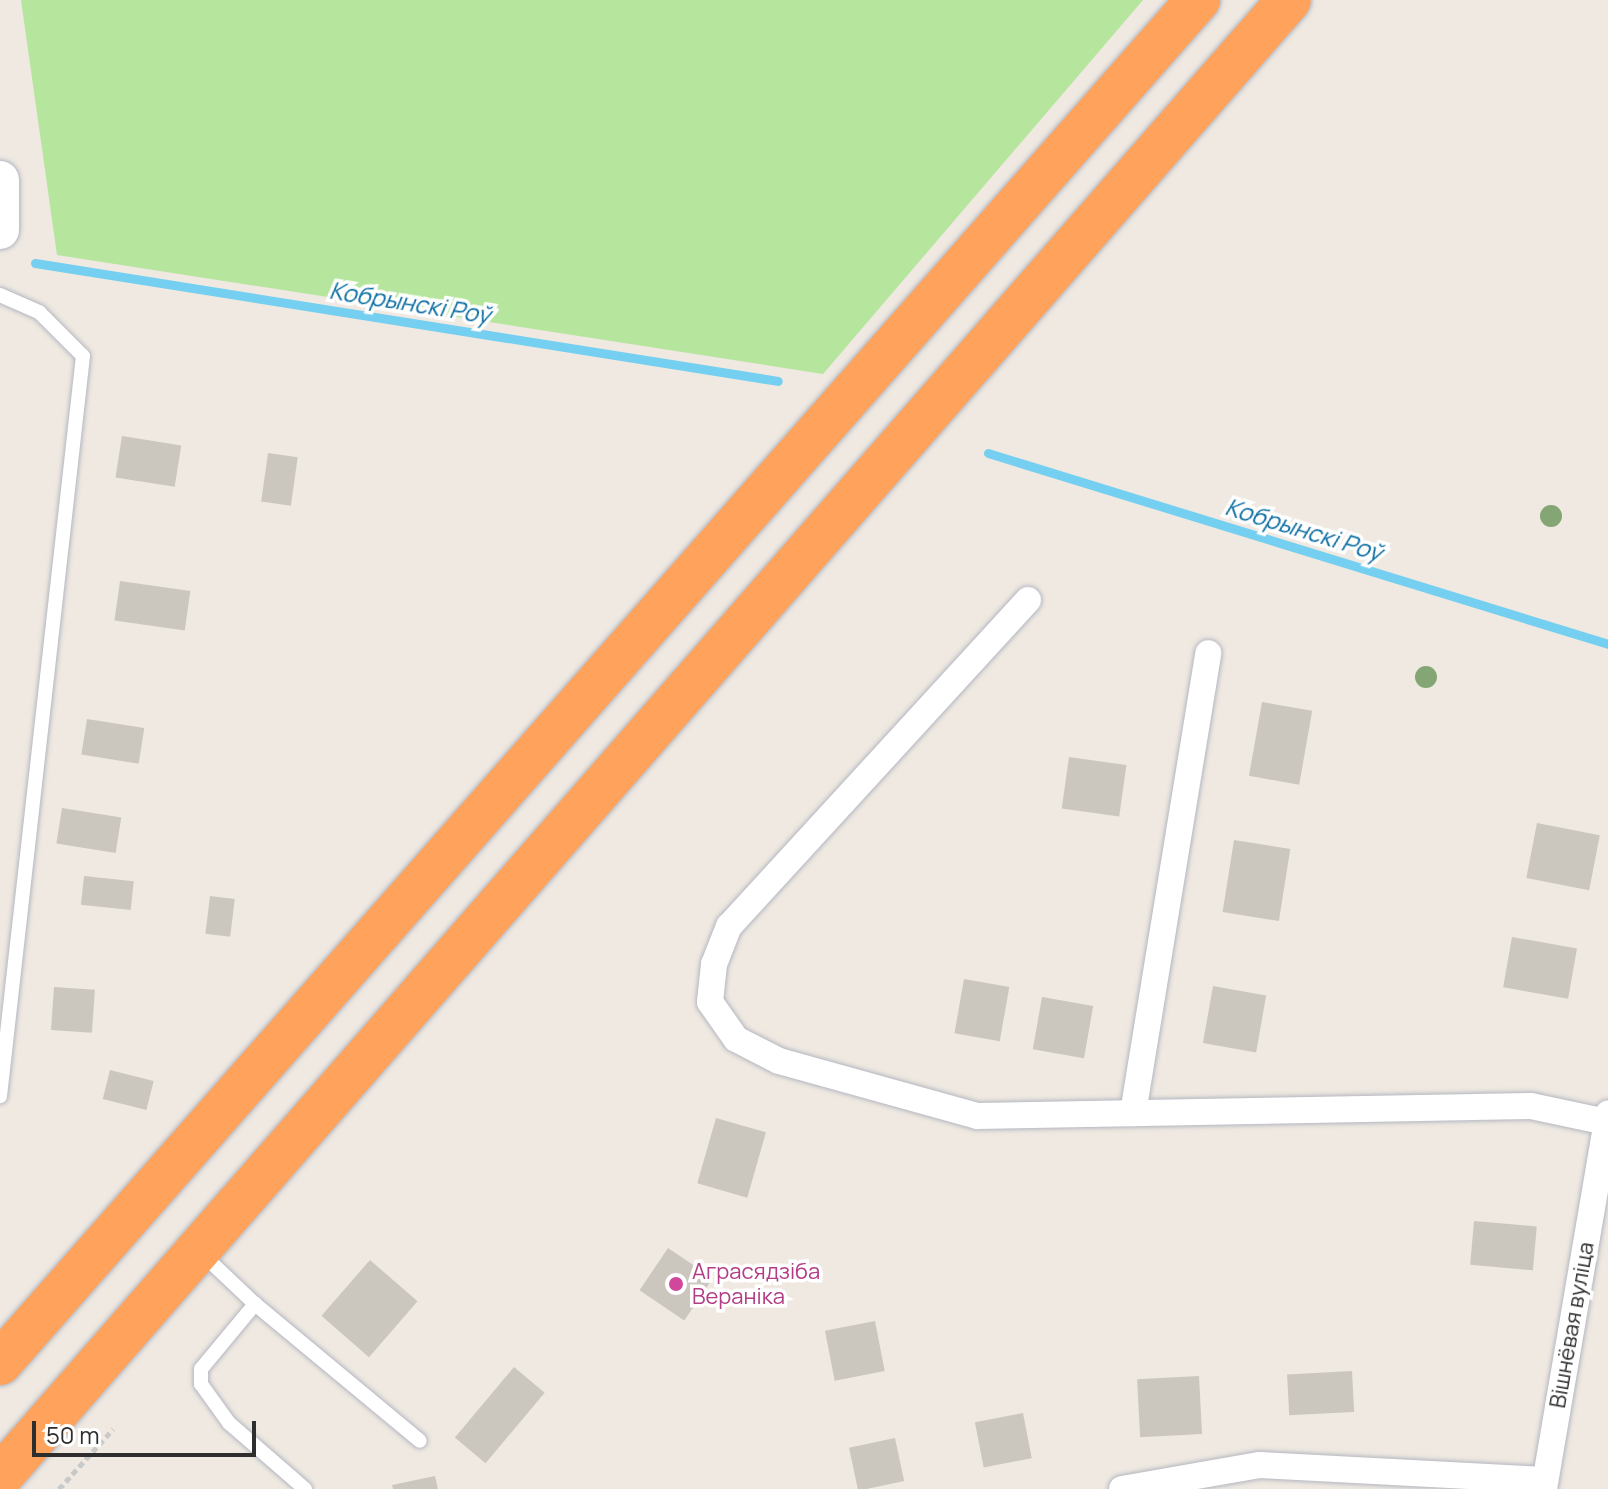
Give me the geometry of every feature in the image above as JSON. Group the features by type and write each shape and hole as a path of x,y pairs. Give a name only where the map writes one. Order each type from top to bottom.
{"highway":[{"path":"0,1363 1198,0"},
{"path":"0,1477 1289,0"},
{"path":"0,1331 15,1330 44,1314"}],"street":[{"path":"1028,600 729,926 714,964 710,1002 736,1039 779,1061 977,1116 1531,1106 1607,1118"},
{"path":"1133,1113 1208,653"},
{"name":"Вішнёвая вуліца","path":"1544,1485 1607,1118"},
{"path":"1122,1489 1260,1465 1544,1485"}],"lane":[{"path":"0,295 39,312 83,356 0,1096"},
{"path":"198,1250 255,1304 420,1441"},
{"path":"255,1304 201,1369 201,1384 229,1423 305,1489"}],"path":[{"path":"59,1489 113,1429"}],"green space":[{"path":"21,0 1143,0 823,374 57,255"}],"building":[{"path":"122,436 181,445 175,487 115,477"},
{"path":"268,453 298,457 291,506 261,502"},
{"path":"120,581 190,591 185,630 114,621"},
{"path":"1262,702 1312,711 1299,785 1249,776"},
{"path":"87,719 144,728 139,764 81,755"},
{"path":"1069,757 1126,765 1119,817 1062,808"},
{"path":"62,808 121,817 116,853 56,844"},
{"path":"1537,823 1600,835 1589,890 1526,878"},
{"path":"1234,840 1290,849 1279,921 1223,912"},
{"path":"84,876 134,881 131,910 81,905"},
{"path":"210,896 235,899 230,937 205,934"},
{"path":"1512,937 1577,948 1568,999 1503,987"},
{"path":"964,979 1009,987 1000,1041 954,1033"},
{"path":"1213,986 1266,995 1256,1052 1203,1043"},
{"path":"54,987 95,990 92,1033 51,1030"},
{"path":"1042,997 1093,1006 1084,1058 1033,1049"},
{"path":"110,1070 154,1081 146,1110 103,1099"},
{"path":"716,1118 766,1132 747,1198 697,1183"},
{"path":"1474,1221 1537,1226 1533,1270 1470,1265"},
{"name":"Аграсядзіба Вераніка","path":"668,1248 713,1278 684,1320 639,1290"},
{"path":"370,1260 418,1301 369,1357 321,1316"},
{"path":"875,1321 885,1371 835,1381 825,1331"},
{"path":"514,1367 545,1393 486,1463 455,1437"},
{"path":"1352,1371 1354,1412 1289,1415 1287,1374"},
{"path":"1199,1376 1202,1434 1140,1437 1137,1379"},
{"path":"1023,1413 1032,1458 984,1468 975,1422"},
{"path":"895,1438 904,1481 858,1489 849,1448"},
{"path":"435,1476 438,1489 393,1489 392,1485"}],"waterway":[{"name":"Кобрынскі Роў","path":"35,263 778,381"},
{"name":"Кобрынскі Роў","path":"988,453 1608,644"}],"place":[{"name":"Аграсядзіба Вераніка","path":"676,1284"}]}
